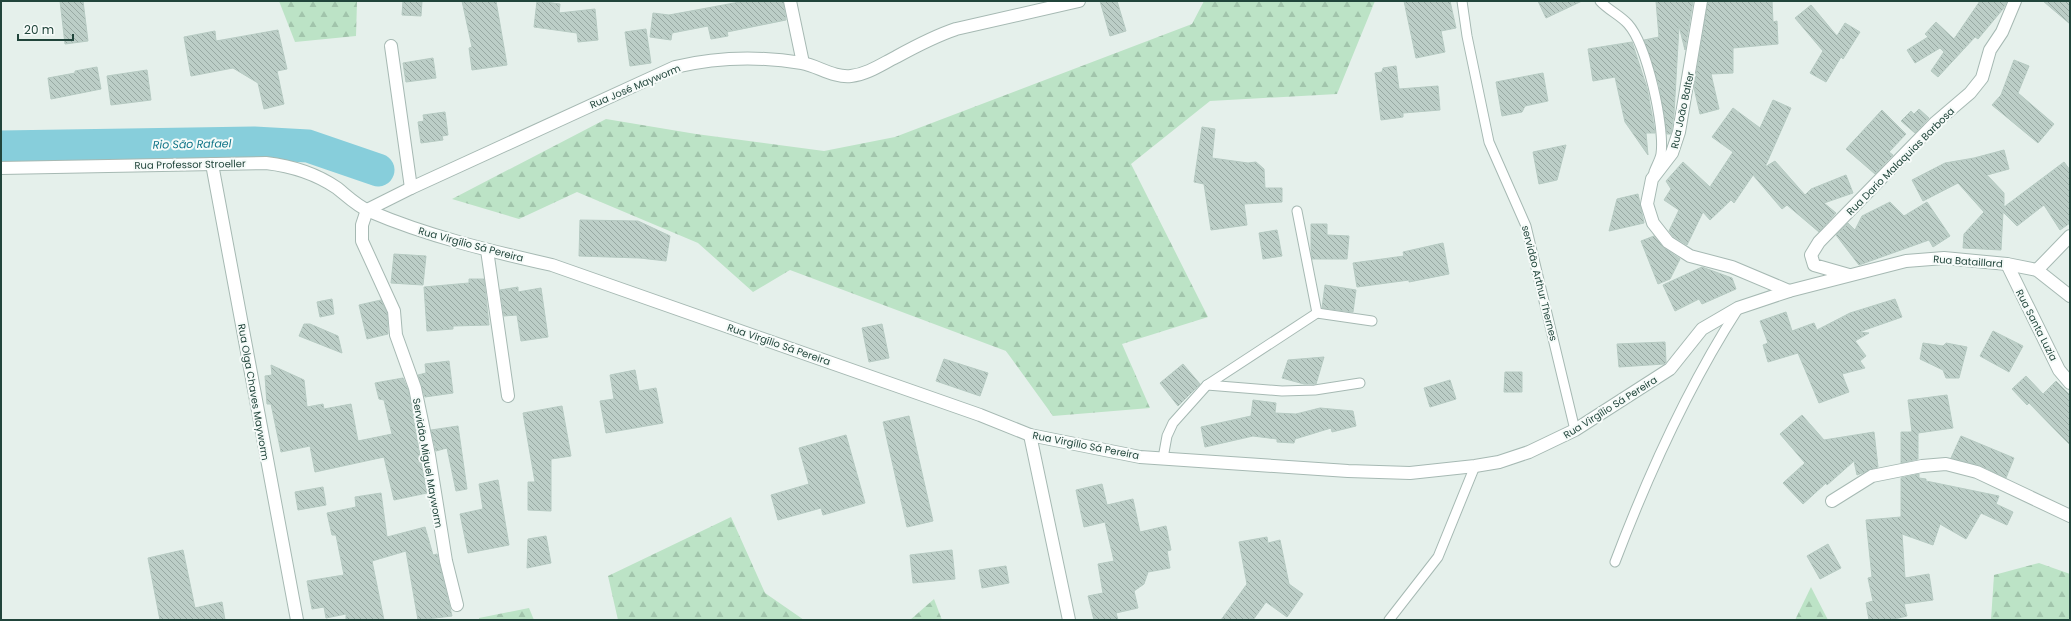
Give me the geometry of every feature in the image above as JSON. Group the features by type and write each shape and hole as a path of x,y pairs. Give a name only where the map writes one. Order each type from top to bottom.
{"street":[{"path":"790,1 803,63"},
{"name":"Rua José Mayworm","path":"366,210 675,67 706,60 738,58 803,63 843,76 852,76 873,69 937,35 956,29 1079,1"},
{"name":"Rua João Balter","path":"1701,1 1679,132 1672,153 1652,179 1647,204 1653,223 1668,242 1690,256 1732,268 1789,291"},
{"name":"Rua Dario Malaquias Barbosa","path":"1849,275 1814,265 1811,255 1819,242 1907,150 1936,122 1970,93 1982,78 1990,50 2002,32 2015,1"},
{"path":"391,46 411,188"},
{"name":"Rua Professor Stroeller","path":"1,168 266,163 292,166 335,187 366,210"},
{"name":"Rua Olga Chaves Mayworm","path":"212,164 297,620"},
{"name":"Rua Virgílio Sá Pereira","path":"366,210 404,225 487,250 552,265 980,415 1030,435 1140,457 1348,471 1410,473 1500,462 1529,452 1575,430 1670,369 1702,329 1738,308 1789,291"},
{"name":"Servidão Miguel Mayworm","path":"366,210 362,225 362,241 394,312 396,335 415,388 429,455 446,561 457,605"},
{"path":"2037,270 2070,236"},
{"path":"487,250 508,396"},
{"name":"Rua Bataillard","path":"1789,291 1906,261 1944,258 2007,264 2037,270 2070,296"},
{"name":"Rua Santa Luzia","path":"2007,264 2025,304 2059,370 2070,383"},
{"path":"1030,435 1068,620"},
{"path":"1832,501 1872,476 1922,466 1946,464 1977,472 2070,516"}],"lane":[{"name":"servidão Arthur Thernes","path":"1462,1 1467,36 1489,142 1526,226 1575,430"},
{"path":"1600,1 1632,29 1639,40 1650,73 1659,121 1661,154 1652,179"},
{"path":"1296,210 1317,313"},
{"path":"1615,562 1634,511 1661,449 1721,336 1738,308"},
{"path":"1163,458 1167,436 1173,423 1207,385 1317,313 1372,321"},
{"path":"1207,385 1282,391 1315,390 1360,383"},
{"path":"1389,620 1438,557 1475,466"}],"green space":[{"path":"279,1 357,1 356,36 295,42"},
{"path":"1204,1 1375,1 1337,94 1210,101 1131,164 1208,317 1122,344 1150,408 1053,416 1006,351 790,270 753,292 698,243 577,192 519,219 452,199 606,119 696,134 824,151 895,137 1192,24"},
{"path":"731,517 765,593 804,620 618,620 608,576"},
{"path":"2039,563 2070,574 2070,620 1991,620 1994,575"},
{"path":"1811,587 1828,620 1795,620"},
{"path":"934,599 942,620 910,620"},
{"path":"529,608 534,620 479,620 479,618"}],"building":[{"path":"60,1 83,1 88,41 65,44"},
{"path":"403,1 422,1 421,16 402,15"},
{"path":"462,1 496,1 507,65 472,70 469,48 472,47"},
{"path":"537,1 560,4 559,13 595,9 598,40 578,42 577,33 534,27"},
{"path":"745,1 783,1 786,20 727,32 728,36 711,39 708,26 672,33 671,40 650,37 653,13 669,15"},
{"path":"1100,1 1117,1 1126,31 1110,36"},
{"path":"1404,1 1450,1 1456,28 1441,31 1445,52 1416,58"},
{"path":"1538,1 1582,1 1546,18"},
{"path":"1656,1 1693,1 1685,50 1679,26 1674,114 1671,134 1667,134 1659,85 1644,40 1659,37"},
{"path":"1708,1 1772,1 1773,22 1777,21 1778,44 1733,48 1733,73 1711,74 1719,109 1700,114 1694,88"},
{"path":"1980,1 2007,1 2003,9 1978,39 1975,37 1938,77 1931,71 1944,52 1940,48 1915,63 1907,50 1928,37 1925,34 1936,22 1954,39"},
{"path":"2043,1 2070,1 2070,24"},
{"path":"1811,5 1837,36 1845,23 1860,32 1843,59 1841,57 1826,82 1810,73 1823,51 1795,18"},
{"path":"646,29 651,63 630,66 625,32"},
{"path":"278,30 287,69 277,71 284,104 264,109 258,83 233,68 191,76 184,37 215,31 216,41"},
{"path":"1632,42 1647,88 1655,133 1646,133 1648,155 1625,122 1615,77 1593,81 1588,49"},
{"path":"433,58 436,78 406,82 403,63"},
{"path":"2014,60 2029,66 2018,93 2054,124 2038,143 1992,105 2001,95"},
{"path":"1396,66 1399,89 1438,86 1440,110 1403,113 1403,117 1381,120 1375,73 1382,72 1383,68"},
{"path":"97,67 101,89 51,99 48,78"},
{"path":"147,70 151,100 111,105 107,76"},
{"path":"1543,73 1548,101 1525,106 1522,112 1502,116 1496,82"},
{"path":"1773,100 1791,108 1765,167 1775,161 1805,195 1811,189 1846,175 1853,193 1824,203 1836,213 1819,232 1787,205 1782,209 1753,175 1734,203 1731,200 1710,220 1703,212 1687,245 1673,236 1669,231 1679,210 1664,200 1671,189 1666,181 1683,162 1710,187 1733,152 1712,137 1733,108 1760,128"},
{"path":"1919,109 1929,118 1915,133 1901,121 1911,111 1914,114"},
{"path":"1882,110 1906,134 1889,152 1893,155 1875,174 1846,149"},
{"path":"445,112 448,135 442,136 443,140 421,143 418,122 424,121 423,115"},
{"path":"1202,127 1215,129 1212,158 1248,163 1256,162 1264,169 1265,188 1282,188 1282,202 1244,204 1247,225 1211,230 1204,184 1194,182"},
{"path":"1566,145 1557,180 1539,184 1533,152"},
{"path":"2004,150 2009,169 1987,175 2004,193 2004,207 2064,162 2070,170 2070,223 2060,230 2044,205 2017,226 2003,212 2001,250 1963,248 1964,234 1984,212 1958,183 1923,201 1912,180 1945,163 1974,158"},
{"path":"1638,194 1644,223 1609,231 1617,199"},
{"path":"1890,202 1904,216 1927,202 1950,236 1933,247 1929,240 1859,265 1836,235 1848,223 1855,230 1862,216"},
{"path":"580,220 638,221 670,236 666,261 640,258 579,256"},
{"path":"1311,224 1327,224 1327,235 1349,236 1347,259 1312,259"},
{"path":"1277,230 1282,256 1263,259 1259,233"},
{"path":"1654,236 1664,248 1680,259 1670,279 1658,284 1641,241"},
{"path":"1443,243 1449,274 1409,282 1409,280 1357,287 1353,263 1404,256 1403,252"},
{"path":"394,254 426,256 423,285 391,283"},
{"path":"1702,267 1732,278 1736,289 1702,304 1699,299 1675,311 1663,285"},
{"path":"469,279 484,279 489,325 453,326 453,329 427,331 424,287 469,283"},
{"path":"1325,285 1356,290 1353,312 1322,308"},
{"path":"518,287 518,292 541,288 548,337 521,341 517,315 504,316 500,290"},
{"path":"332,299 334,314 320,317 317,302"},
{"path":"1895,299 1902,317 1859,332 1869,333 1855,341 1866,356 1860,361 1865,368 1842,374 1849,392 1819,403 1798,353 1768,362 1763,345 1768,343 1760,321 1786,312 1792,331 1814,323 1817,330 1850,313"},
{"path":"381,300 387,313 388,334 367,339 359,305"},
{"path":"304,324 310,324 338,336 342,353 299,336"},
{"path":"882,324 889,358 869,362 862,328"},
{"path":"1993,331 2023,346 2009,372 1980,356"},
{"path":"1665,342 1666,362 1664,364 1619,367 1617,344"},
{"path":"1923,343 1943,346 1946,343 1967,347 1959,378 1946,378 1943,370 1920,359"},
{"path":"1324,357 1316,384 1304,384 1282,378 1288,360"},
{"path":"944,359 988,373 980,396 936,381"},
{"path":"449,361 453,393 425,397 418,375 426,373 425,364"},
{"path":"1183,364 1200,384 1178,406 1160,383"},
{"path":"271,365 304,380 307,407 323,404 324,409 351,404 358,441 392,434 384,400 379,399 375,383 403,378 408,390 427,493 394,500 384,457 315,472 310,446 281,452 271,404 267,404 265,376 272,375"},
{"path":"635,370 639,391 656,388 663,423 606,433 600,401 614,399 610,375"},
{"path":"1505,372 1522,372 1522,392 1504,392"},
{"path":"2026,376 2043,394 2056,381 2070,395 2070,445 2029,403 2027,405 2012,389"},
{"path":"1450,380 1456,399 1430,407 1424,388"},
{"path":"1947,395 1953,428 1918,433 1918,459 1901,463 1901,432 1912,432 1908,400"},
{"path":"1253,400 1276,403 1275,413 1296,414 1320,408 1353,411 1356,426 1332,432 1331,428 1295,439 1294,443 1277,442 1277,439 1253,436 1205,447 1201,427 1251,416"},
{"path":"562,406 571,456 551,459 551,511 528,510 528,482 535,482 523,413"},
{"path":"1802,415 1824,440 1874,432 1878,467 1857,475 1854,461 1827,485 1826,483 1803,504 1783,483 1805,463 1780,434"},
{"path":"909,416 933,521 907,527 883,422"},
{"path":"458,426 467,489 456,491 447,448 436,451 431,430"},
{"path":"846,435 865,503 823,515 821,508 778,520 771,495 809,484 799,448"},
{"path":"1961,436 2014,458 2006,478 1979,465 1951,458"},
{"path":"1919,474 1919,478 1926,479 1926,481 1999,496 1996,504 2013,512 2007,525 1981,513 1966,539 1940,524 1933,545 1902,534 1905,578 1929,574 1933,600 1904,604 1907,616 1890,620 1869,620 1866,603 1873,601 1868,578 1872,577 1866,520 1901,517 1901,478"},
{"path":"498,480 509,545 468,553 460,514 483,509 479,484"},
{"path":"1102,484 1107,505 1133,499 1140,532 1166,526 1171,550 1167,551 1170,568 1148,572 1144,584 1134,591 1138,608 1116,613 1118,620 1094,620 1088,596 1103,593 1098,564 1114,561 1105,522 1084,527 1076,490"},
{"path":"323,487 326,505 298,510 295,492"},
{"path":"381,493 387,537 425,527 433,555 437,554 452,616 418,620 406,551 372,561 384,620 346,620 346,614 326,618 324,607 312,609 307,581 344,575 336,535 332,535 327,513 356,507 355,497"},
{"path":"546,536 551,563 527,568 528,539"},
{"path":"1267,537 1268,543 1280,540 1289,584 1303,594 1287,617 1266,602 1253,620 1221,620 1247,584 1239,542"},
{"path":"1828,544 1841,568 1820,579 1807,556"},
{"path":"183,550 195,608 222,602 225,620 160,620 148,558"},
{"path":"952,550 955,579 913,583 910,555"},
{"path":"1006,566 1009,583 982,588 979,570"}],"waterway":[{"name":"Rio São Rafael","path":"1,147 254,143 308,146 378,170"}]}
